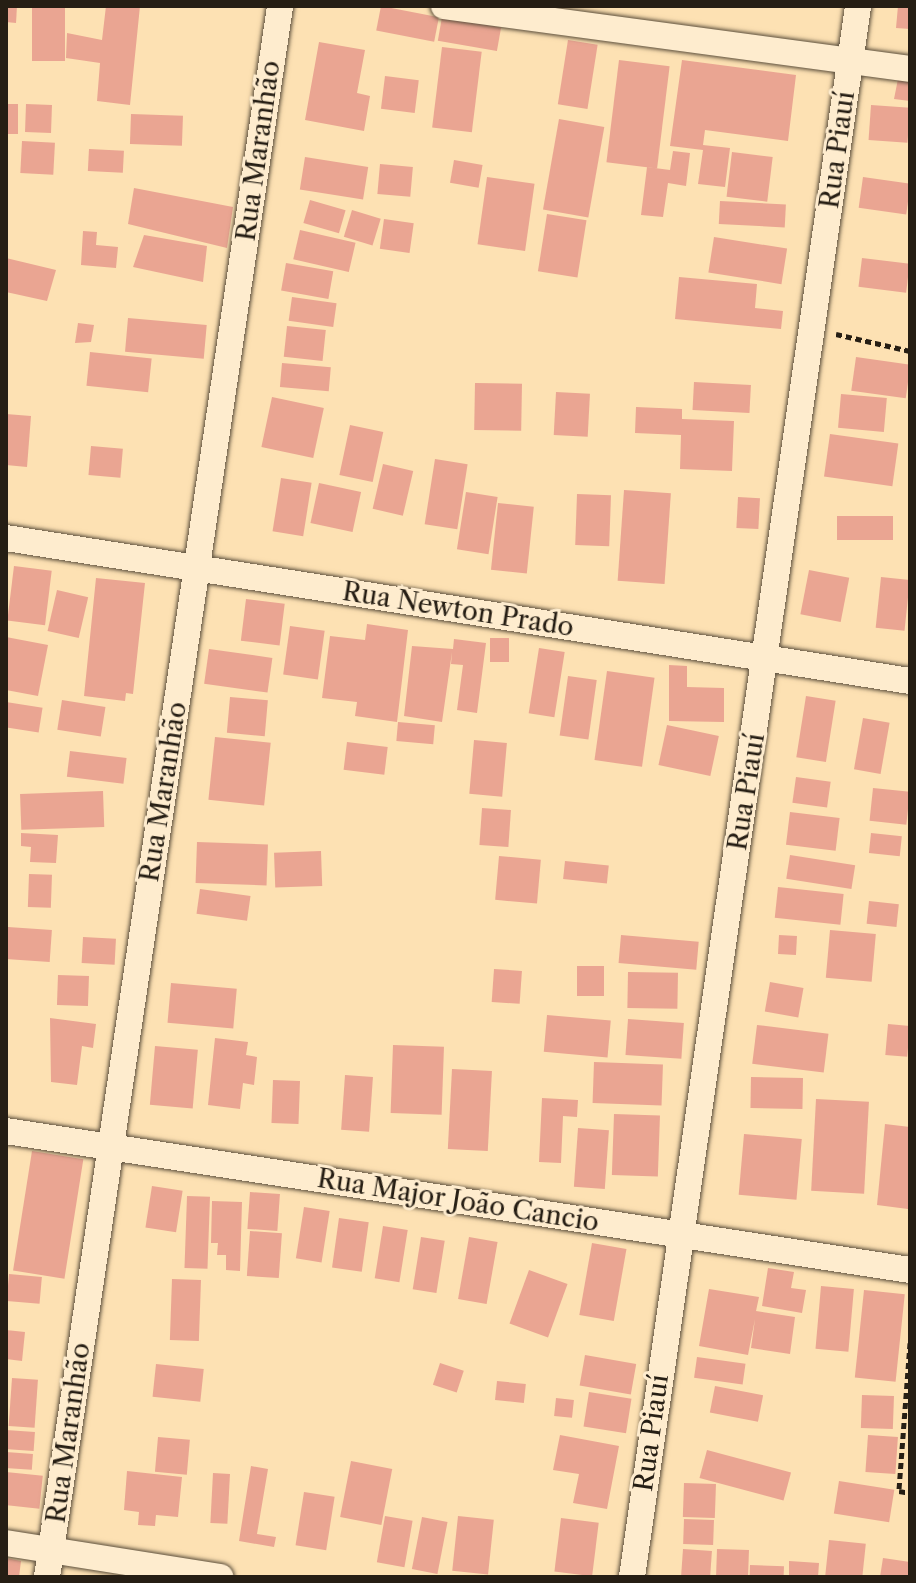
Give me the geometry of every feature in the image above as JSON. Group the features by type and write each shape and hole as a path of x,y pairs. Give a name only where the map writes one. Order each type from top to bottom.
{"street":[{"name":"Rua Maranhão","path":"47,1577 280,6"},
{"name":"Rua Piauí","path":"632,1577 680,1235 768,657 858,6"},
{"path":"460,7 910,69"},
{"name":"Rua Newton Prado","path":"6,538 197,571 910,681"},
{"name":"Rua Major João Cancio","path":"6,1131 910,1270"},
{"path":"6,1543 220,1577"}],"path":[{"path":"812,328 910,351"},
{"path":"910,1343 899,1491 910,1493"}],"building":[{"path":"6,6 17,6 16,23 6,22"},
{"path":"32,6 65,6 65,61 32,61"},
{"path":"106,6 140,6 130,105 97,101 100,63 66,58 67,33 102,40"},
{"path":"381,6 439,17 434,42 376,31"},
{"path":"898,6 910,6 910,29 896,28"},
{"path":"442,17 501,27 497,51 438,41"},
{"path":"568,40 598,45 587,109 558,104"},
{"path":"319,42 365,50 357,93 370,96 364,131 305,120"},
{"path":"442,47 482,52 472,132 432,127"},
{"path":"619,60 670,66 657,168 606,162"},
{"path":"682,60 796,75 788,141 705,130 703,145 730,148 725,187 698,184 703,150 670,146"},
{"path":"385,76 419,80 415,113 381,109"},
{"path":"898,79 910,81 910,101 894,99"},
{"path":"6,104 18,104 18,134 6,134"},
{"path":"26,104 52,105 51,133 25,132"},
{"path":"871,105 910,108 907,143 869,140"},
{"path":"131,114 183,116 182,146 130,144"},
{"path":"559,119 604,127 588,218 543,210"},
{"path":"22,141 55,143 53,175 20,173"},
{"path":"89,149 124,151 123,173 88,171"},
{"path":"673,151 690,153 686,186 668,183 663,217 641,215 647,167 670,170"},
{"path":"732,152 773,157 767,202 727,197"},
{"path":"305,157 368,167 363,200 300,190"},
{"path":"454,160 483,165 479,188 450,183"},
{"path":"380,164 413,167 410,197 377,194"},
{"path":"487,177 535,184 525,251 478,244"},
{"path":"863,177 910,184 906,214 859,208"},
{"path":"134,188 233,207 227,248 128,224"},
{"path":"310,200 346,210 339,233 303,223"},
{"path":"720,201 786,204 785,227 719,224"},
{"path":"352,210 381,219 373,246 344,237"},
{"path":"547,214 587,220 577,278 538,271"},
{"path":"384,219 414,223 410,253 380,249"},
{"path":"300,230 356,243 349,272 293,259"},
{"path":"83,231 97,232 96,245 118,247 116,268 81,265"},
{"path":"144,235 207,246 203,282 133,267"},
{"path":"714,237 787,249 781,284 708,273"},
{"path":"6,258 56,270 47,301 6,292"},
{"path":"862,258 910,264 906,293 858,287"},
{"path":"286,263 333,271 328,299 281,291"},
{"path":"679,277 757,284 755,308 783,311 781,329 675,319"},
{"path":"292,297 337,303 333,327 289,321"},
{"path":"128,318 207,325 204,359 125,352"},
{"path":"78,323 94,325 91,342 75,343"},
{"path":"287,326 326,330 323,361 284,357"},
{"path":"90,352 152,358 148,392 86,386"},
{"path":"856,357 910,365 906,398 851,391"},
{"path":"282,363 331,367 329,391 280,387"},
{"path":"694,382 751,385 749,413 693,410"},
{"path":"475,383 522,384 521,431 474,430"},
{"path":"556,392 590,394 588,437 554,435"},
{"path":"841,394 887,398 884,432 838,428"},
{"path":"272,397 324,408 313,458 261,447"},
{"path":"636,407 682,409 682,419 734,421 732,471 680,469 681,435 635,433"},
{"path":"6,414 31,416 27,467 6,465"},
{"path":"350,425 383,432 373,482 339,475"},
{"path":"830,434 898,444 892,486 824,477"},
{"path":"91,446 123,449 120,478 88,475"},
{"path":"435,459 468,464 457,529 425,524"},
{"path":"383,464 413,471 403,516 373,509"},
{"path":"281,478 312,483 303,536 273,531"},
{"path":"319,483 361,492 353,532 310,523"},
{"path":"624,490 671,493 665,584 618,581"},
{"path":"466,492 498,497 489,554 457,549"},
{"path":"577,494 611,495 609,546 575,545"},
{"path":"738,497 760,498 758,529 736,528"},
{"path":"498,503 534,507 527,573 491,570"},
{"path":"837,516 893,516 893,540 837,540"},
{"path":"14,566 52,571 45,625 7,621"},
{"path":"809,570 849,578 841,622 800,614"},
{"path":"881,577 910,580 905,631 876,628"},
{"path":"96,578 145,583 133,694 126,693 125,701 84,696"},
{"path":"57,590 88,597 79,638 48,631"},
{"path":"246,599 285,604 280,645 241,641"},
{"path":"367,624 408,630 397,722 355,716 357,702 322,698 330,636 365,640"},
{"path":"290,626 325,631 318,679 283,675"},
{"path":"6,637 48,645 38,696 6,690"},
{"path":"490,638 509,638 509,662 490,662"},
{"path":"454,639 486,643 477,713 457,710 463,665 451,664 452,652 442,722 404,716 412,646 453,649"},
{"path":"539,648 565,652 554,717 529,713"},
{"path":"209,649 272,658 268,693 204,684"},
{"path":"669,665 687,666 687,687 724,688 724,722 669,721"},
{"path":"607,671 655,678 642,767 594,760"},
{"path":"568,676 597,680 588,739 560,735"},
{"path":"806,696 836,701 826,762 796,757"},
{"path":"230,697 268,700 265,736 227,733"},
{"path":"62,700 105,707 101,737 57,730"},
{"path":"6,702 43,708 39,732 6,727"},
{"path":"863,718 890,723 881,774 854,769"},
{"path":"398,722 435,725 433,744 396,741"},
{"path":"667,725 719,736 710,776 658,765"},
{"path":"215,737 271,743 264,806 208,800"},
{"path":"474,740 507,743 502,797 469,794"},
{"path":"347,742 388,747 384,775 344,770"},
{"path":"70,751 127,758 123,784 67,777"},
{"path":"796,777 831,782 827,808 792,803"},
{"path":"873,788 910,792 906,825 870,821"},
{"path":"103,791 104,827 21,830 20,794"},
{"path":"482,808 511,810 508,847 479,845"},
{"path":"790,812 840,818 836,851 786,845"},
{"path":"21,833 58,835 56,863 30,862 31,847 21,846"},
{"path":"871,833 902,836 900,856 869,853"},
{"path":"197,842 268,844 267,885 196,883"},
{"path":"321,851 322,886 275,888 274,853"},
{"path":"790,855 855,865 851,889 786,879"},
{"path":"499,856 541,860 537,903 495,900"},
{"path":"565,861 609,866 607,884 563,879"},
{"path":"29,874 52,875 51,908 28,907"},
{"path":"778,887 844,894 840,925 775,918"},
{"path":"200,889 251,896 247,921 197,914"},
{"path":"869,901 899,904 896,927 867,924"},
{"path":"8,927 52,930 50,962 6,959"},
{"path":"830,930 876,934 872,982 826,978"},
{"path":"621,935 699,942 696,970 619,963"},
{"path":"779,935 797,936 796,955 778,954"},
{"path":"83,937 116,939 115,965 82,963"},
{"path":"577,966 604,966 604,996 577,996"},
{"path":"494,969 522,971 520,1004 492,1002"},
{"path":"628,972 678,973 677,1009 627,1008"},
{"path":"58,975 89,976 88,1006 57,1005"},
{"path":"770,982 803,988 798,1017 765,1012"},
{"path":"171,983 237,989 233,1029 168,1023"},
{"path":"547,1015 611,1021 608,1057 544,1052"},
{"path":"50,1018 96,1024 93,1048 82,1046 77,1085 51,1082"},
{"path":"628,1019 684,1023 681,1059 625,1055"},
{"path":"888,1024 910,1026 907,1057 885,1055"},
{"path":"757,1025 828,1034 824,1072 752,1064"},
{"path":"215,1038 248,1042 246,1055 257,1057 254,1085 243,1083 240,1109 208,1105"},
{"path":"393,1045 444,1047 442,1115 391,1113"},
{"path":"155,1046 198,1050 193,1109 150,1105"},
{"path":"594,1062 663,1064 662,1105 593,1103"},
{"path":"452,1069 492,1071 488,1151 448,1149"},
{"path":"345,1075 373,1077 369,1132 341,1130"},
{"path":"751,1077 803,1078 802,1109 750,1108"},
{"path":"273,1080 300,1081 298,1124 271,1123"},
{"path":"542,1098 578,1100 577,1117 563,1116 561,1163 539,1162"},
{"path":"816,1099 869,1102 864,1194 811,1191"},
{"path":"614,1114 660,1116 658,1177 612,1175"},
{"path":"885,1124 910,1127 908,1209 877,1205"},
{"path":"578,1128 609,1130 605,1189 574,1187"},
{"path":"744,1134 802,1139 796,1200 739,1195"},
{"path":"32,1151 83,1159 64,1279 13,1271"},
{"path":"152,1186 183,1191 176,1232 145,1227"},
{"path":"250,1192 280,1194 277,1231 247,1229"},
{"path":"187,1196 210,1197 207,1269 184,1268"},
{"path":"212,1201 242,1202 240,1271 226,1270 226,1255 217,1255 218,1243 211,1243"},
{"path":"304,1207 330,1211 322,1262 296,1258"},
{"path":"339,1218 369,1222 362,1272 332,1268"},
{"path":"383,1226 408,1230 399,1282 375,1278"},
{"path":"250,1231 282,1233 279,1278 247,1276"},
{"path":"421,1237 445,1241 436,1293 413,1289"},
{"path":"469,1237 498,1242 487,1304 458,1299"},
{"path":"592,1243 626,1249 614,1321 579,1315"},
{"path":"768,1268 794,1272 791,1288 806,1290 802,1313 762,1306"},
{"path":"529,1270 568,1284 548,1338 510,1324"},
{"path":"9,1274 42,1277 40,1304 7,1301"},
{"path":"172,1279 201,1280 199,1341 170,1340"},
{"path":"821,1286 854,1289 848,1352 816,1349"},
{"path":"709,1289 759,1297 756,1311 795,1317 790,1354 751,1348 755,1319 748,1355 699,1346"},
{"path":"864,1290 905,1294 896,1382 855,1378"},
{"path":"6,1330 25,1332 22,1361 6,1359"},
{"path":"585,1355 636,1364 631,1395 580,1386"},
{"path":"697,1357 746,1364 743,1385 694,1378"},
{"path":"440,1363 464,1371 457,1393 433,1385"},
{"path":"156,1364 204,1369 200,1402 153,1397"},
{"path":"12,1378 38,1380 35,1428 9,1426"},
{"path":"497,1381 526,1384 524,1403 495,1400"},
{"path":"715,1386 763,1395 758,1422 710,1413"},
{"path":"589,1392 631,1399 626,1433 584,1427"},
{"path":"862,1395 894,1396 893,1429 861,1428"},
{"path":"556,1398 574,1400 572,1418 554,1416"},
{"path":"6,1430 35,1432 34,1451 6,1449"},
{"path":"560,1435 619,1446 607,1509 573,1503 579,1474 553,1470"},
{"path":"868,1435 898,1437 895,1474 865,1472"},
{"path":"158,1437 190,1440 187,1475 155,1472"},
{"path":"707,1450 791,1473 784,1501 699,1478"},
{"path":"6,1452 33,1454 32,1470 6,1468"},
{"path":"351,1461 392,1469 381,1525 340,1517"},
{"path":"251,1466 268,1469 257,1534 276,1537 274,1547 239,1541"},
{"path":"127,1471 182,1477 178,1517 156,1515 155,1526 138,1525 139,1512 124,1510"},
{"path":"6,1472 43,1476 39,1509 6,1505"},
{"path":"213,1473 230,1474 227,1524 210,1523"},
{"path":"839,1481 894,1490 889,1522 834,1514"},
{"path":"684,1483 716,1484 715,1518 683,1517"},
{"path":"304,1492 335,1497 326,1550 296,1545"},
{"path":"385,1516 413,1521 404,1567 377,1562"},
{"path":"458,1516 494,1520 488,1574 452,1571"},
{"path":"422,1517 448,1522 437,1574 412,1569"},
{"path":"561,1518 599,1523 592,1576 554,1572"},
{"path":"684,1519 714,1520 713,1545 683,1544"},
{"path":"829,1540 866,1544 862,1577 825,1577"},
{"path":"683,1549 712,1551 710,1577 681,1577"},
{"path":"717,1549 749,1550 748,1577 716,1577"},
{"path":"6,1558 21,1561 19,1577 6,1577"},
{"path":"883,1558 910,1562 910,1577 880,1577"},
{"path":"789,1561 819,1563 818,1577 789,1577"},
{"path":"750,1565 784,1566 784,1577 750,1577"}]}
